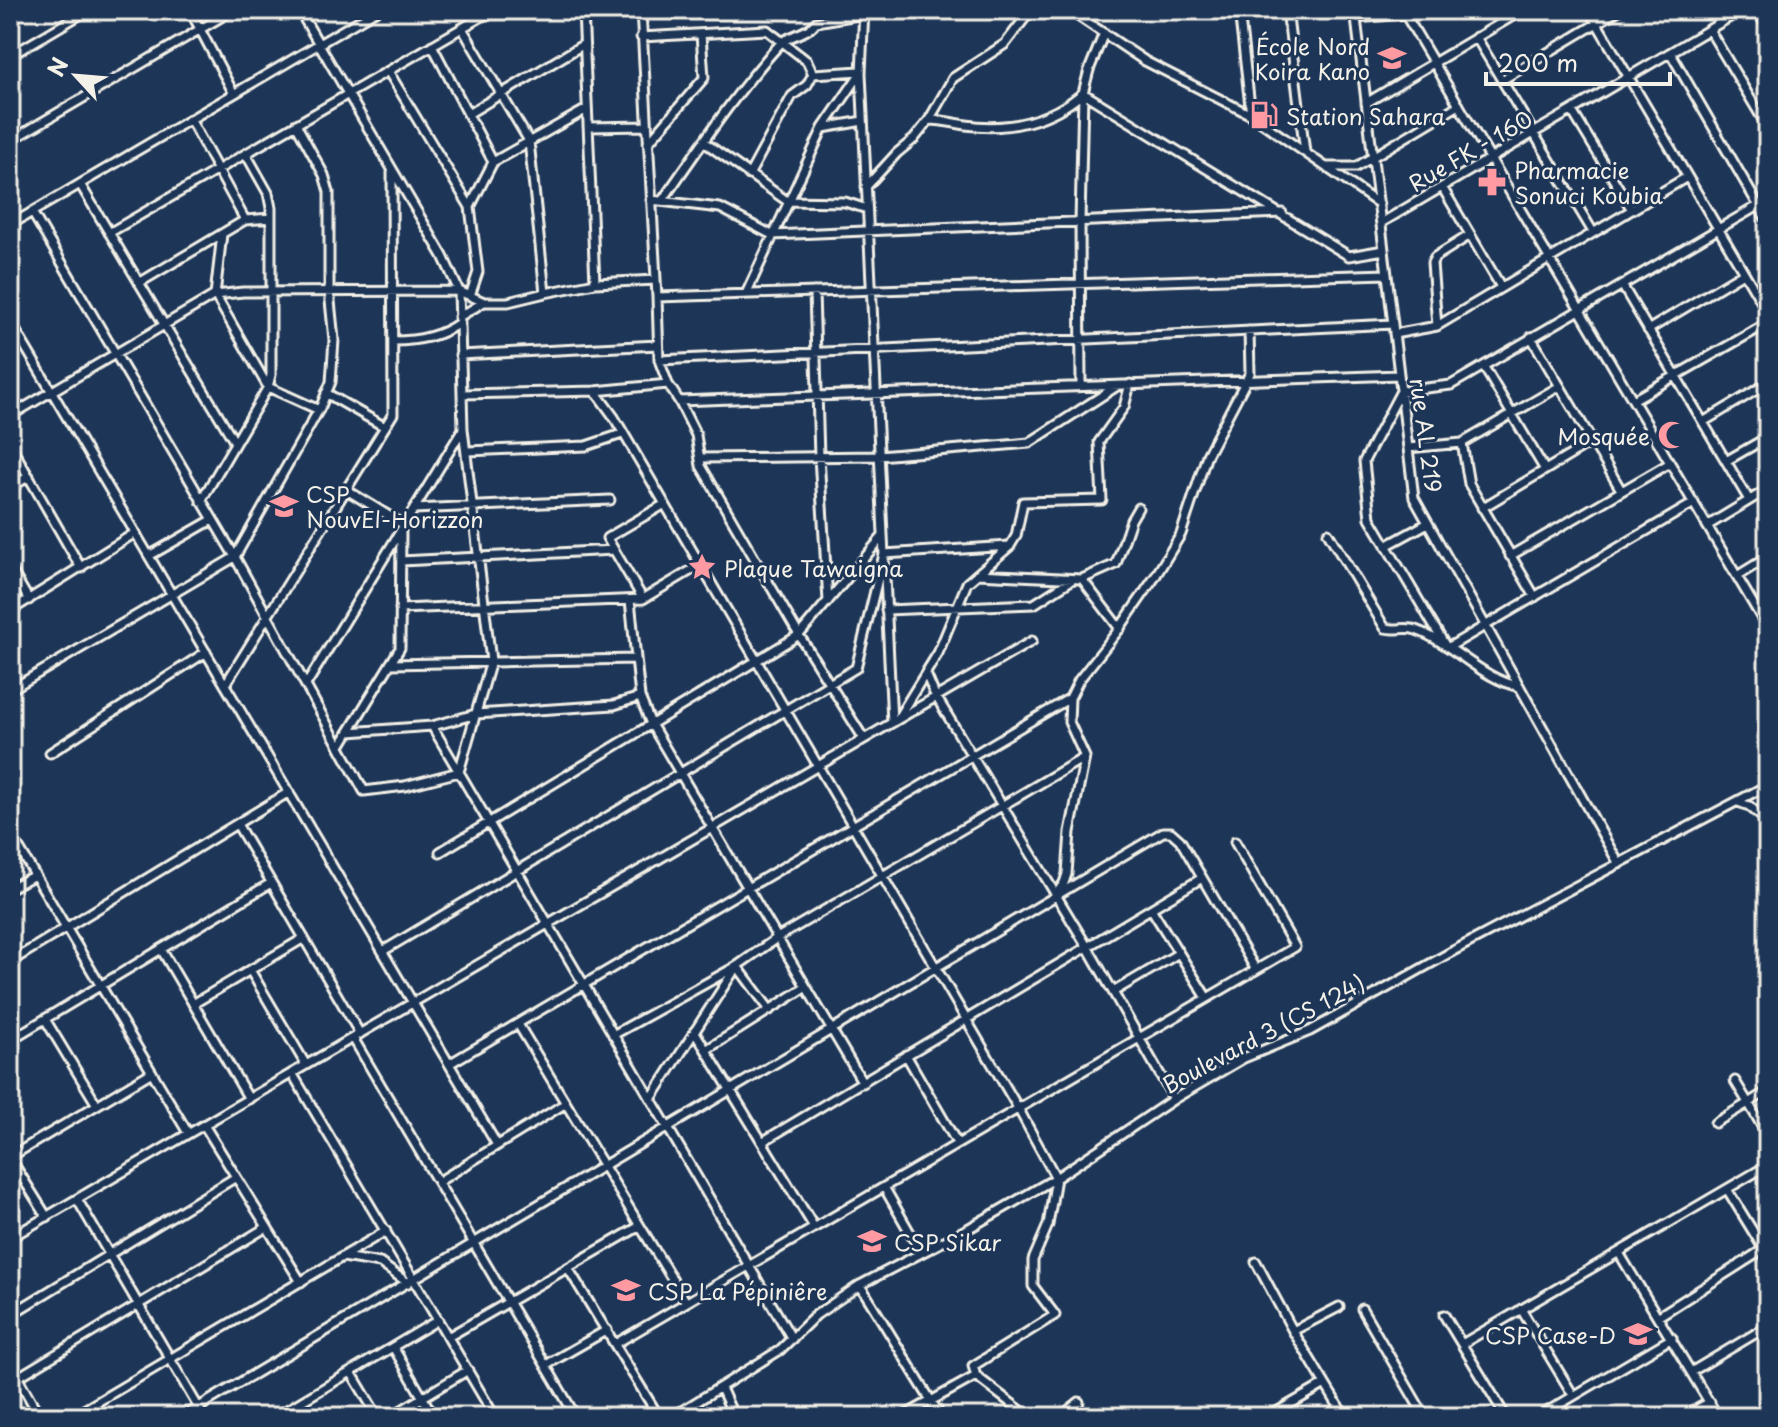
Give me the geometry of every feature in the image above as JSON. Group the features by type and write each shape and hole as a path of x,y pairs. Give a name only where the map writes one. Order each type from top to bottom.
{"street":[{"path":"10,44 13,54 88,10"},
{"path":"190,10 234,94"},
{"path":"10,141 233,10"},
{"path":"299,10 443,256 459,291 463,429 491,661 459,772"},
{"path":"10,225 377,10"},
{"path":"109,233 493,10"},
{"path":"583,10 595,283"},
{"path":"641,10 659,360 668,384 696,435 701,466 799,635 864,739"},
{"path":"866,187 914,139 929,120 953,78 1005,44 1031,10"},
{"path":"1069,10 1145,61 1251,115 1379,204"},
{"path":"1239,10 1251,115"},
{"path":"1287,10 1305,152"},
{"path":"1366,103 1523,10"},
{"path":"1589,10 1768,313"},
{"path":"1502,80 1619,10"},
{"name":"Rue FK - 160","path":"1381,223 1742,10"},
{"path":"1757,10 1768,29"},
{"path":"662,201 782,41 811,29 816,22 864,12 860,72 894,721"},
{"path":"1356,14 1408,12 1433,62 1768,629"},
{"name":"rue AL 219","path":"1356,14 1414,498 1619,864"},
{"path":"462,28 529,141 545,293"},
{"path":"641,37 767,30 807,61 813,74"},
{"path":"1710,31 1768,128"},
{"path":"1081,386 1083,93 1104,33"},
{"path":"648,143 704,78 701,34"},
{"path":"1476,37 1593,232"},
{"path":"468,114 584,44"},
{"path":"432,45 493,162"},
{"path":"1671,54 1768,222"},
{"path":"388,71 470,207 478,272 470,296"},
{"path":"813,74 860,72"},
{"path":"746,294 823,128 860,72"},
{"path":"749,175 792,96 807,85 813,74"},
{"path":"929,120 980,126 1036,122 1066,108 1083,93"},
{"path":"1083,93 1349,256 1384,250"},
{"path":"1327,167 1356,167 1459,105"},
{"path":"470,207 493,162 587,109"},
{"path":"1572,111 1632,210"},
{"path":"190,119 245,220"},
{"path":"823,128 863,121"},
{"path":"10,690 235,557 319,410 331,382 334,340 329,291 329,192 324,175 296,124"},
{"path":"588,127 647,126"},
{"path":"704,142 787,201 845,202 867,209"},
{"path":"201,501 268,387 271,375 271,218 268,193 246,154"},
{"path":"225,685 393,414 392,171"},
{"path":"1394,334 1437,326 1687,177"},
{"path":"80,184 234,441"},
{"path":"1442,187 1501,287"},
{"path":"651,200 720,208 772,235 1282,213"},
{"path":"1447,646 1370,518 1364,461 1401,391 1446,387 1768,200"},
{"path":"32,212 235,557 364,791 405,786 459,772"},
{"path":"139,283 245,220 271,218"},
{"path":"222,234 215,295 268,387 319,410"},
{"path":"1437,326 1432,263 1435,257 1470,235"},
{"path":"1648,330 1743,273"},
{"path":"657,297 1387,274"},
{"path":"10,416 215,295 459,291 484,302 508,302 595,283 656,280"},
{"path":"1622,285 1749,500"},
{"path":"814,292 819,457 828,601"},
{"path":"393,341 448,332 484,302"},
{"path":"10,321 497,1145"},
{"path":"1633,400 1768,323"},
{"path":"659,360 1393,324"},
{"path":"1056,896 1067,874 1070,832 1085,757 1069,722 1070,698 1079,680 1120,629 1181,534 1207,455 1251,367 1249,331"},
{"path":"1531,337 1621,490"},
{"path":"460,355 658,345"},
{"path":"1484,367 1545,470"},
{"path":"679,401 1399,375"},
{"path":"1703,422 1768,383"},
{"path":"462,394 595,391 668,384"},
{"path":"894,721 926,674 967,583 1010,546 1016,536 1023,502 1102,500 1099,442 1124,407 1130,384"},
{"path":"700,458 879,456 1029,443 1118,385"},
{"path":"1408,448 1462,443 1560,386"},
{"path":"595,391 665,504 937,968 1056,1178 1048,1225 1033,1260 1033,1286 1055,1315 973,1366 976,1376 1029,1417"},
{"path":"326,393 385,427"},
{"path":"306,685 463,429"},
{"path":"468,451 586,446 622,434"},
{"path":"1726,461 1768,437"},
{"path":"1482,508 1592,442"},
{"path":"1462,443 1467,480 1535,597"},
{"path":"10,444 81,568"},
{"path":"1510,556 1670,463"},
{"path":"10,488 29,476"},
{"path":"345,489 403,527"},
{"path":"1707,526 1768,489"},
{"path":"414,509 610,500"},
{"path":"1447,646 1694,503"},
{"path":"643,599 607,538 665,504"},
{"path":"886,610 1034,604 1078,579 1116,564 1138,508"},
{"path":"149,556 212,520"},
{"path":"1386,546 1428,523"},
{"path":"340,746 400,648 403,527"},
{"path":"10,611 135,533"},
{"path":"1328,533 1385,628 1413,629 1447,646 1498,682 1520,687"},
{"path":"440,852 799,635 883,536"},
{"path":"884,554 1010,546"},
{"path":"401,561 614,550"},
{"path":"383,951 856,668 884,554"},
{"path":"1737,576 1768,557"},
{"path":"400,609 643,599 700,565"},
{"path":"10,568 29,600"},
{"path":"975,574 1078,579 1120,629"},
{"path":"630,600 640,697 651,724 863,1083"},
{"path":"10,1238 1032,641"},
{"path":"50,753 206,652"},
{"path":"390,664 636,659"},
{"path":"926,674 936,697 1088,948 1174,1099"},
{"path":"349,732 432,726 476,714 614,705 640,697"},
{"path":"449,1064 1070,698"},
{"path":"432,726 792,1339"},
{"path":"613,1035 737,966 777,938 1085,757"},
{"name":"Boulevard 3 (CS 124)","path":"672,1417 780,1350 816,1315 860,1285 1056,1178 1174,1099 1256,1052 1310,1031 1439,958 1768,787"},
{"path":"10,962 289,792"},
{"path":"1738,802 1749,806 1768,822"},
{"path":"237,824 304,938 438,1182 576,1417"},
{"path":"182,1417 1163,832 1176,835 1256,970"},
{"path":"10,834 188,1133"},
{"path":"615,1344 1295,947 1235,842"},
{"path":"10,888 35,875"},
{"path":"762,1142 1202,878"},
{"path":"10,1040 271,883"},
{"path":"1152,910 1207,998"},
{"path":"193,1004 304,938"},
{"path":"161,949 249,1099"},
{"path":"1113,992 1179,953"},
{"path":"737,966 770,1010"},
{"path":"651,1099 737,966"},
{"path":"250,970 306,1065"},
{"path":"706,1050 806,987"},
{"path":"45,1019 97,1105"},
{"path":"518,1024 686,1302"},
{"path":"695,1032 814,1227"},
{"path":"906,1055 957,1143"},
{"path":"47,1217 10,1157 152,1072"},
{"path":"292,1073 386,1231 411,1281 438,1320 495,1417"},
{"path":"1735,1081 1768,1136"},
{"path":"1715,1123 1768,1091"},
{"path":"438,1182 566,1103"},
{"path":"204,1125 301,1282"},
{"path":"1462,1344 1768,1165"},
{"path":"10,1315 236,1177"},
{"path":"884,1187 921,1252"},
{"path":"1659,1316 1766,1252 1727,1189"},
{"path":"77,1199 204,1417"},
{"path":"448,1337 640,1226"},
{"path":"14,1379 267,1227"},
{"path":"72,1417 386,1231"},
{"path":"1619,1253 1718,1417"},
{"path":"343,1257 380,1263 411,1281"},
{"path":"1256,1262 1345,1417"},
{"path":"568,1268 659,1417"},
{"path":"860,1285 941,1417"},
{"path":"1293,1331 1339,1307"},
{"path":"1362,1309 1425,1417"},
{"path":"1521,1309 1573,1395"},
{"path":"1444,1315 1506,1417"},
{"path":"275,1417 438,1320"},
{"path":"1691,1372 1768,1326"},
{"path":"546,1365 607,1330"},
{"path":"1538,1417 1672,1338"},
{"path":"393,1347 434,1417"},
{"path":"10,1364 14,1379 40,1417"},
{"path":"390,1417 468,1370"},
{"path":"351,1372 378,1417"},
{"path":"902,1417 976,1376"},
{"path":"1268,1417 1325,1384"},
{"path":"721,1388 734,1417"},
{"path":"1060,1417 1079,1402"},
{"path":"1683,1417 1710,1402"},
{"path":"1755,1417 1768,1409"}],"place":[{"name":"École Nord Koira Kano","path":"1392,58"},
{"name":"Station Sahara","path":"1264,115"},
{"name":"Pharmacie Sonuci Koubia","path":"1492,182"},
{"name":"Mosquée","path":"1672,435"},
{"name":"CSP NouvEl-Horizzon","path":"284,506"},
{"name":"Plaque Tawaigna","path":"702,567"},
{"name":"CSP Sikar","path":"872,1241"},
{"name":"CSP La Pépiniêre","path":"626,1290"},
{"name":"CSP Case-D","path":"1638,1334"}]}
